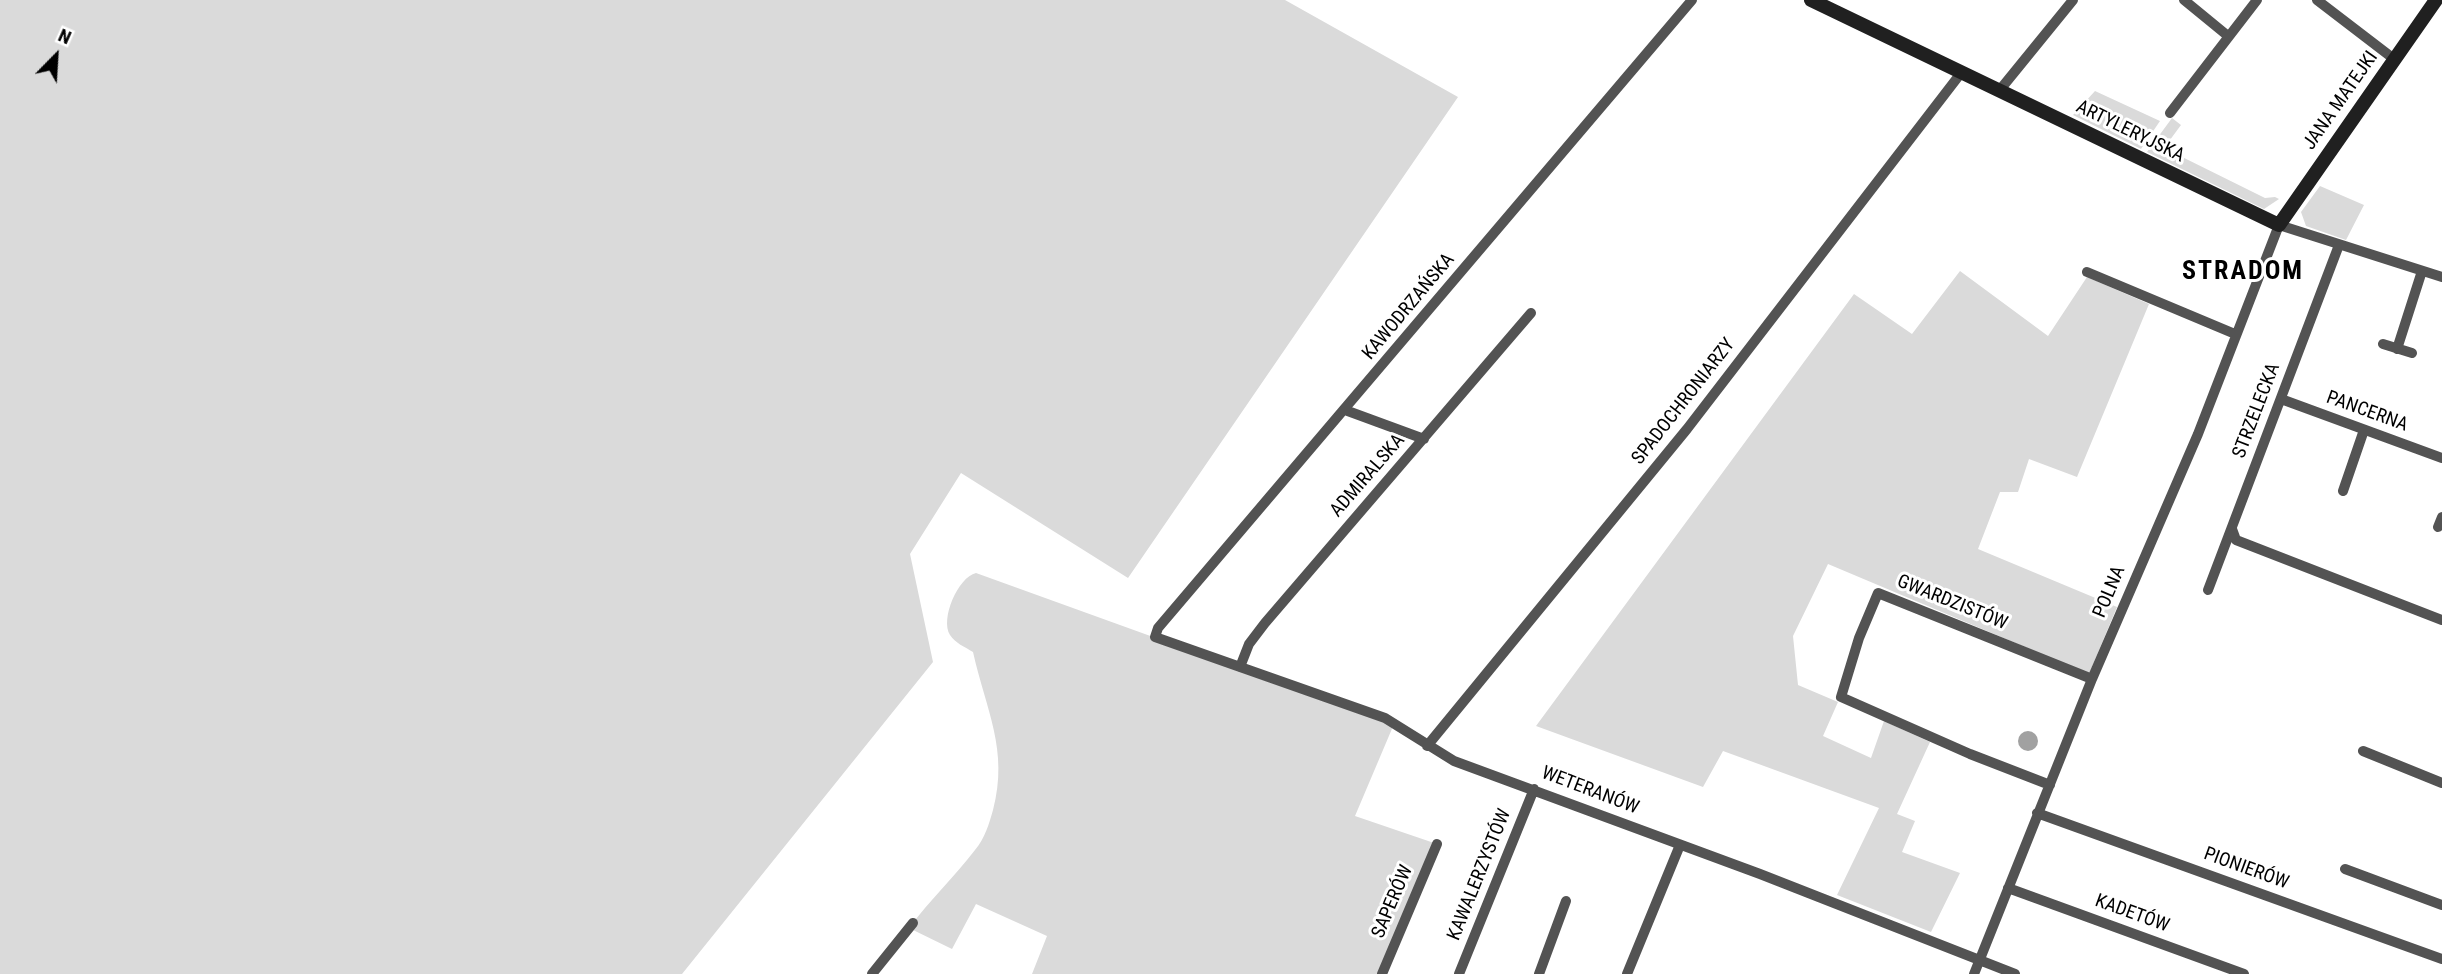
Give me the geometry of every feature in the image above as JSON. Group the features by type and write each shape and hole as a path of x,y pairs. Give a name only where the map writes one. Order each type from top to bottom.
{"street":[{"name":"KAWODRZAŃSKA","path":"1155,637 1158,628 1692,0"},
{"name":"ARTYLERYJSKA","path":"1811,0 2279,225 2442,277"},
{"path":"1999,91 2073,0"},
{"path":"2184,0 2228,36"},
{"path":"2170,113 2258,0"},
{"path":"2316,0 2394,59"},
{"name":"JANA MATEJKI","path":"2279,225 2436,0"},
{"name":"SPADOCHRONIARZY","path":"1427,746 1687,429 1961,73"},
{"name":"POLNA","path":"1974,974 2092,678 2198,433 2279,225"},
{"name":"STRZELECKA","path":"2208,590 2339,245"},
{"path":"2397,349 2422,271"},
{"path":"2087,272 2235,334"},
{"name":"ADMIRALSKA","path":"1240,667 1250,644 1265,623 1531,313"},
{"path":"2383,344 2412,353"},
{"name":"PANCERNA","path":"2281,399 2442,458"},
{"path":"1345,410 1424,439"},
{"path":"2343,491 2364,430"},
{"path":"2232,529 2236,540 2442,620"},
{"name":"GWARDZISTÓW","path":"2050,785 1969,754 1841,697 1858,639 1878,593 2092,678"},
{"name":"WETERANÓW","path":"1155,637 1385,718 1454,761 1534,789 2015,974"},
{"path":"2363,751 2442,783"},
{"name":"KAWALERZYSTÓW","path":"1459,974 1534,789"},
{"name":"PIONIERÓW","path":"2037,813 2442,959"},
{"name":"SAPERÓW","path":"1382,974 1437,844"},
{"path":"1627,974 1680,845"},
{"path":"2345,869 2442,905"},
{"name":"KADETÓW","path":"2008,888 2244,974"},
{"path":"1539,974 1566,901"},
{"path":"872,974 914,923"}],"shaded area":[{"path":"0,0 1285,0 1458,97 1128,578 961,473 910,554 933,662 682,974 0,974"},
{"path":"2095,91 2160,121 2141,149 2073,115"},
{"path":"2172,118 2181,125 2164,148 2265,198 2279,199 2264,209 2147,152"},
{"path":"2320,186 2364,205 2346,240 2306,226 2301,212"},
{"path":"1960,271 2048,336 2087,277 2149,304 2077,477 2029,459 2018,492 2000,492 1978,549 2117,607 2089,674 1828,564 1793,636 1798,685 1838,702 1823,736 1871,758 1884,721 1930,742 1897,814 1915,821 1902,852 1960,873 1931,932 1837,895 1879,808 1723,751 1703,787 1536,726 1854,294 1912,334"},
{"path":"976,573 1394,724 1355,816 1437,844 1382,974 1032,974 1047,936 976,904 952,949 909,928 978,845 993,810 998,768 994,730 973,652 950,635 947,619 957,590 969,576"},
{"path":"2028,731 2035,734 2038,741 2035,748 2028,751 2021,748 2018,741 2021,734"}],"district":[{"name":"STRADOM","path":"2243,272"}]}
